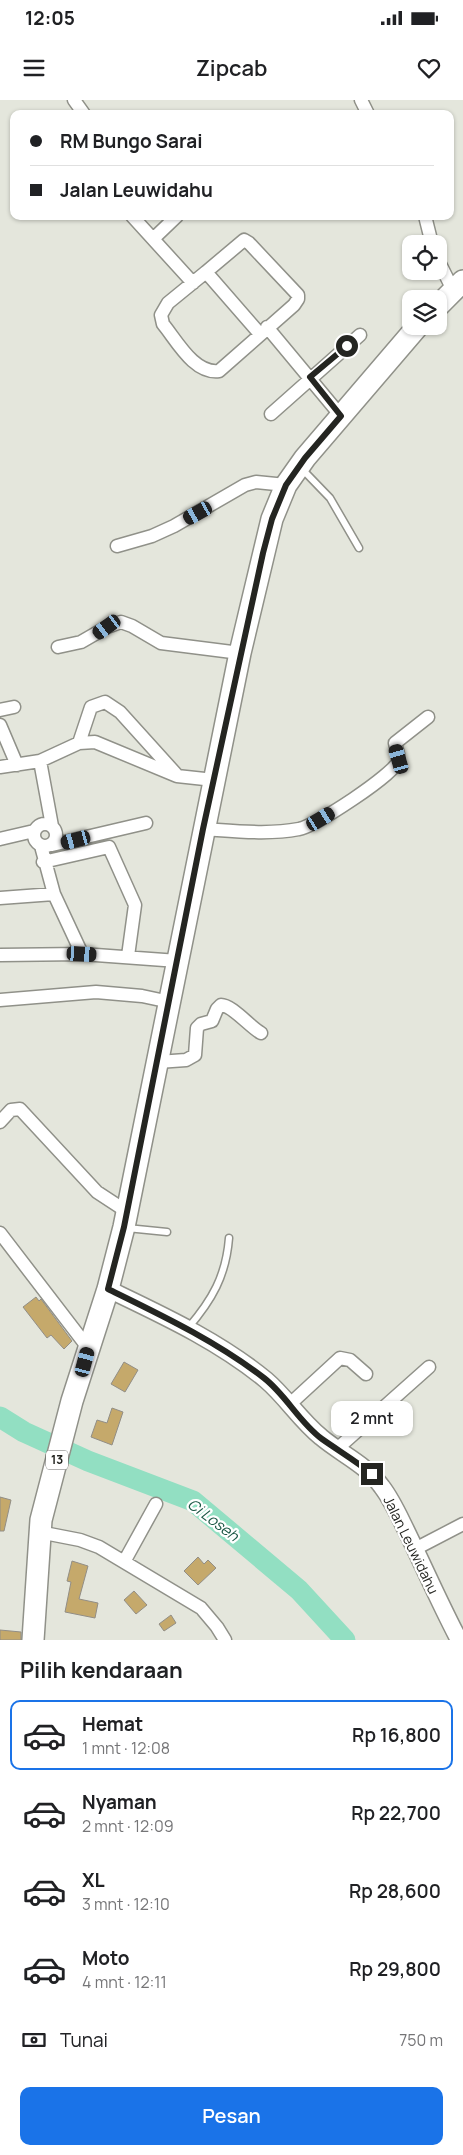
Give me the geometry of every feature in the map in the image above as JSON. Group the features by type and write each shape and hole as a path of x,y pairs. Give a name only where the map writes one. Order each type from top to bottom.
{"highway":[{"name":"13","path":"33,1640 40,1526 72,1401 108,1289 125,1219 170,1002 203,829 240,653 272,519 286,485 299,466 410,335"}],"street":[{"path":"136,220 193,283"},
{"path":"153,239 173,220"},
{"path":"426,220 430,235"},
{"path":"247,241 299,297 294,305 219,371 210,372 199,367 161,319 164,309 168,304 206,272 241,242 247,241"},
{"path":"206,272 310,377 341,416"},
{"path":"447,280 452,292"},
{"path":"270,414 310,377 360,336"},
{"path":"117,546 152,536 174,526 245,485 263,482 286,485"},
{"path":"58,647 80,642 107,627 121,622 132,626 161,643 240,653"},
{"path":"79,743 91,707 105,702 120,712 177,776"},
{"path":"0,710 14,707"},
{"path":"203,829 272,832 310,826 364,792 396,766 399,759 395,743 428,717"},
{"path":"0,725 17,765"},
{"path":"0,767 40,761 79,743 95,742 177,776 214,780"},
{"path":"40,761 52,826 57,836 46,845 44,862 54,894 82,954"},
{"path":"34,831 35,840 46,845 146,824"},
{"path":"0,839 34,831 40,825 52,826"},
{"path":"103,833 135,905 128,956"},
{"path":"44,862 109,847"},
{"path":"0,898 54,894"},
{"path":"0,955 82,954 178,961"},
{"path":"0,1000 96,992 142,996 170,1002"},
{"path":"158,1062 186,1060 195,1055 196,1028 201,1024 212,1021 217,1009 221,1005 232,1008 245,1022 261,1033"},
{"path":"0,1122 11,1110 20,1109 97,1192 125,1219"},
{"path":"0,1233 89,1350"},
{"name":"Jalan Leuwidahu","path":"108,1289 187,1329 231,1355 264,1378 311,1429 372,1474 383,1487 416,1549 459,1640"},
{"path":"290,1404 340,1358 350,1360 366,1374"},
{"path":"338,1448 429,1367"},
{"path":"124,1562 156,1504"},
{"path":"416,1549 463,1524"},
{"path":"40,1526 99,1547 200,1608 217,1627 225,1640"}],"lane":[{"path":"299,466 330,498 359,548"},
{"path":"125,1219 167,1232"},
{"path":"187,1329 208,1306 220,1280 229,1238"}],"building":[{"path":"36,1297 39,1301 41,1299 72,1341 64,1349 51,1335 47,1338 23,1307"},
{"path":"124,1362 138,1370 125,1392 111,1384"},
{"path":"112,1408 123,1412 112,1445 91,1437 97,1420 107,1423"},
{"path":"0,1497 11,1500 4,1531 0,1531"},
{"path":"198,1557 204,1564 208,1560 216,1568 198,1585 184,1571"},
{"path":"72,1561 88,1566 79,1599 98,1603 95,1618 65,1612 71,1582 67,1581"},
{"path":"134,1591 147,1605 136,1614 124,1600"},
{"path":"171,1615 176,1623 164,1631 159,1624"},
{"path":"0,1630 21,1632 21,1640 0,1640"}],"waterway":[{"name":"Ci Loseh","path":"0,1417 24,1432 88,1461 193,1501 299,1590 345,1640"}],"route":[{"path":"347,346 310,377 341,416 305,458 286,485 272,519 258,570 203,829 189,908 124,1227 108,1289 187,1329 231,1355 264,1378 278,1390 302,1419 322,1439 338,1448 372,1474"}]}
